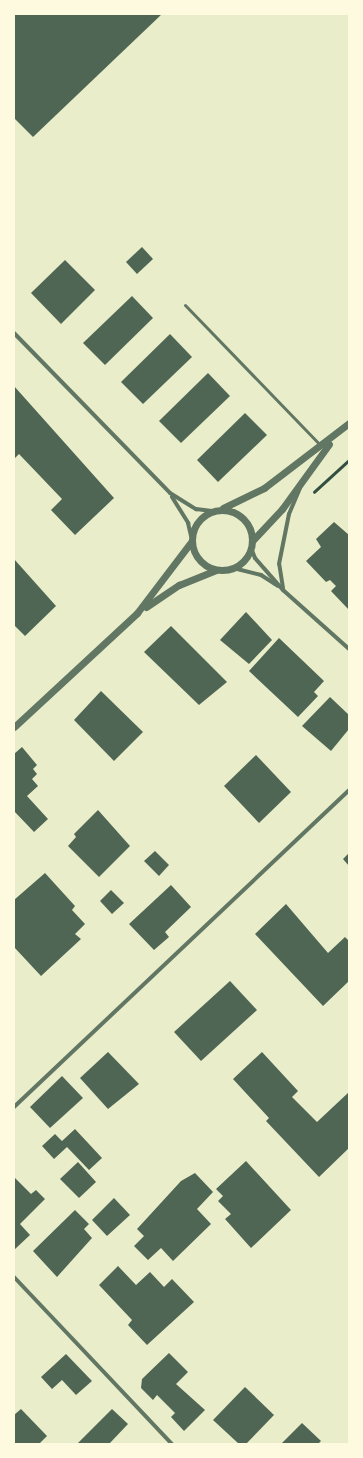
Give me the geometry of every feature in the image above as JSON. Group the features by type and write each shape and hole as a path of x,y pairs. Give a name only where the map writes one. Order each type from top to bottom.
{"street":[{"path":"14,333 170,493 188,523 191,539 199,560 217,570"},
{"path":"170,493 196,509 212,511 221,509 264,488 322,446 349,423"},
{"path":"233,568 244,560 252,544 335,436"},
{"path":"284,590 279,564 290,514 306,474"},
{"path":"221,509 234,512 246,521 255,558 284,590 349,649"},
{"path":"137,613 191,539 198,521 212,511"},
{"path":"14,727 137,613 179,585 217,570 233,568 261,575 284,590"},
{"path":"14,1107 349,790"},
{"path":"14,1278 172,1444"}],"lane":[{"path":"185,306 322,446"}],"path":[{"path":"311,494 349,460"}],"building":[{"path":"14,14 162,14 33,137 14,118"},
{"path":"142,247 153,259 137,274 126,262"},
{"path":"65,260 95,290 61,324 31,293"},
{"path":"132,296 153,318 105,365 83,343"},
{"path":"170,334 192,357 143,404 121,382"},
{"path":"208,373 230,396 181,443 159,421"},
{"path":"14,386 114,498 75,535 51,510 62,499 19,454 14,459"},
{"path":"245,413 267,435 218,482 197,460"},
{"path":"334,522 349,535 349,610 331,591 336,586 330,580 326,582 306,561 321,547 316,539"},
{"path":"14,559 56,606 25,636 14,625"},
{"path":"246,612 272,640 249,664 220,640"},
{"path":"171,626 227,682 199,705 144,652"},
{"path":"279,638 324,681 314,692 318,696 298,717 249,671"},
{"path":"101,691 143,732 114,761 74,720"},
{"path":"330,697 349,715 349,729 331,751 302,726"},
{"path":"22,747 37,765 33,769 37,774 32,779 38,786 27,796 48,819 34,832 14,811 14,754"},
{"path":"256,755 291,792 259,823 224,786"},
{"path":"98,810 130,846 99,877 68,846 76,837 74,834"},
{"path":"155,851 169,865 159,876 144,861"},
{"path":"349,853 349,866 343,859"},
{"path":"45,873 75,906 72,910 85,924 75,934 81,939 41,976 14,947 14,900"},
{"path":"171,885 191,907 165,932 169,937 154,950 129,924"},
{"path":"111,890 124,903 112,914 100,901"},
{"path":"286,904 328,953 345,937 349,941 349,981 323,1006 255,934"},
{"path":"230,981 257,1010 201,1061 174,1032"},
{"path":"108,1052 139,1084 108,1109 80,1078"},
{"path":"262,1052 298,1091 292,1097 317,1122 349,1092 349,1148 319,1177 266,1121 269,1118 233,1079"},
{"path":"62,1076 83,1098 50,1128 30,1107"},
{"path":"75,1129 102,1158 89,1170 67,1147 54,1159 42,1146 55,1134 62,1141"},
{"path":"246,1161 291,1210 251,1248 225,1219 231,1214 218,1201 223,1196 216,1189"},
{"path":"78,1162 96,1182 79,1198 60,1179"},
{"path":"195,1173 213,1192 197,1209 211,1224 173,1261 161,1248 148,1260 134,1246 144,1236 137,1229 181,1181"},
{"path":"14,1177 31,1194 36,1190 45,1199 20,1224 30,1235 14,1250"},
{"path":"114,1198 130,1215 107,1236 92,1220"},
{"path":"75,1210 89,1224 84,1229 92,1238 57,1277 33,1251"},
{"path":"118,1266 136,1285 150,1272 164,1287 172,1279 194,1302 147,1345 128,1325 132,1320 99,1285"},
{"path":"169,1353 188,1372 176,1384 205,1410 184,1431 171,1417 175,1413 157,1395 153,1400 141,1388 142,1379"},
{"path":"66,1354 92,1381 76,1395 62,1380 52,1389 41,1377"},
{"path":"245,1387 274,1415 246,1444 239,1444 213,1420"},
{"path":"21,1409 47,1436 39,1444 14,1444 14,1415"},
{"path":"112,1409 128,1424 109,1444 77,1444"},
{"path":"302,1423 321,1441 318,1444 281,1444"}]}
